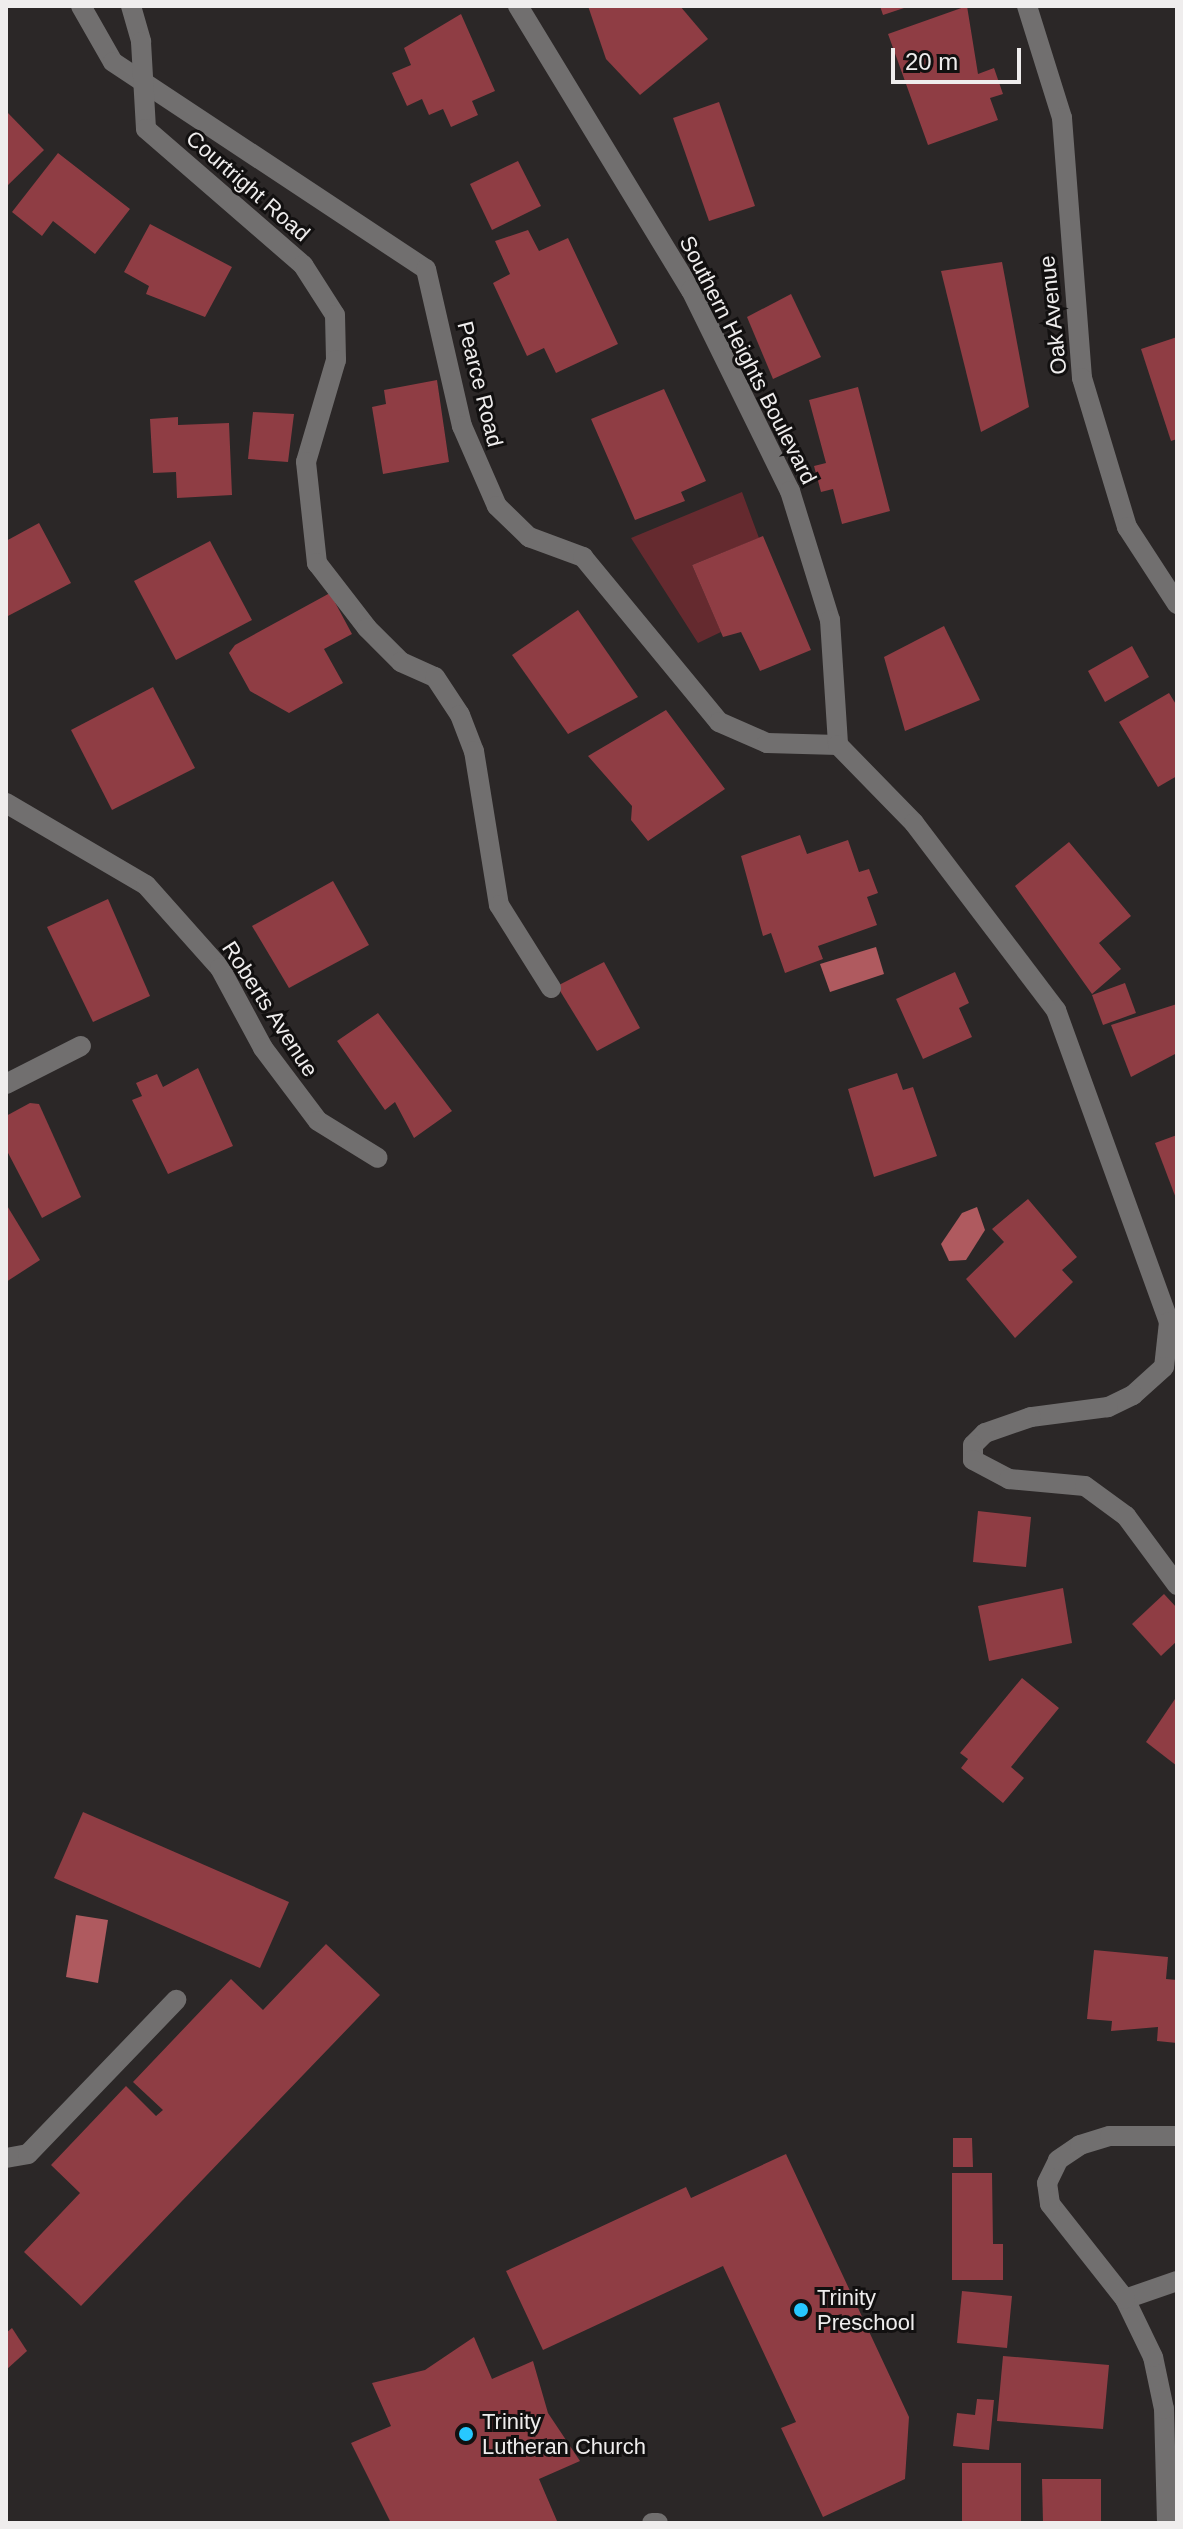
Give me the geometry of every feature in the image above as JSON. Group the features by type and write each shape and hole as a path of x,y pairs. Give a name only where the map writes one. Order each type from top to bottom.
{"street":[{"name":"Pearce Road","path":"81,6 113,62 139,82 426,269 462,426 497,506 529,537 583,557 719,722 767,743 838,745"},
{"name":"Courtright Road","path":"131,6 141,42 139,82 146,129 303,265 335,315 336,360 306,462 317,563 367,628 401,662 435,677 460,715 474,751 499,905 551,988"},
{"name":"Southern Heights Boulevard","path":"518,6 691,290 790,491 830,620 838,745"},
{"name":"Oak Avenue","path":"1027,6 1062,118 1082,378 1127,527 1177,604"},
{"path":"838,745 914,823 1056,1010 1169,1322 1164,1367 1133,1395 1108,1407 1006,1424 973,1445 983,1471 1085,1486 1126,1516 1177,1585"},
{"name":"Roberts Avenue","path":"6,803 146,885 220,968 263,1048 318,1121 378,1158"},
{"path":"6,1084 81,1046"},
{"path":"6,2158 28,2154 176,2000"},
{"path":"1167,2523 1164,2409 1153,2357 1125,2299 1050,2204 1047,2183 1058,2160 1080,2145 1110,2136 1177,2136"},
{"path":"1125,2299 1177,2281"}],"shaded area":[{"path":"742,492 759,538 692,565 721,632 698,643 631,538"},
{"path":"876,947 884,974 830,992 820,964"},
{"path":"977,1207 985,1230 966,1260 949,1261 941,1244 962,1213"},
{"path":"76,1915 108,1920 98,1983 66,1977"}],"building":[{"path":"588,6 680,6 708,39 640,95 606,59"},
{"path":"880,6 907,6 907,7 883,15"},
{"path":"967,6 978,74 994,68 1003,94 990,98 998,120 928,145 888,34"},
{"path":"461,14 495,91 472,101 478,115 451,127 443,109 429,115 422,99 407,106 392,73 411,65 404,48"},
{"path":"719,102 755,206 709,221 673,118"},
{"path":"6,113 44,150 6,187"},
{"path":"58,153 130,209 95,254 53,221 42,236 12,212"},
{"path":"518,161 541,206 492,230 470,184"},
{"path":"150,224 232,267 205,317 146,294 149,286 124,272"},
{"path":"528,230 539,251 568,238 618,344 556,373 544,348 527,356 493,283 510,274 495,241"},
{"path":"1002,262 1029,407 981,432 941,271"},
{"path":"791,294 821,357 773,379 747,317"},
{"path":"1177,337 1177,439 1171,441 1141,349"},
{"path":"437,380 449,462 383,474 372,407 386,404 384,390"},
{"path":"858,387 890,511 842,524 833,489 821,492 814,466 826,463 809,400"},
{"path":"664,389 706,481 681,492 685,501 635,520 591,419"},
{"path":"253,412 294,414 288,462 248,459"},
{"path":"178,417 178,425 229,423 232,495 177,498 176,472 153,473 150,419"},
{"path":"39,523 71,583 6,617 6,541"},
{"path":"763,536 811,650 760,671 741,632 723,637 692,565"},
{"path":"210,541 252,620 176,660 134,581"},
{"path":"330,593 352,634 324,649 343,683 289,713 250,691 229,653 235,645"},
{"path":"578,610 638,697 568,734 512,655"},
{"path":"944,626 980,700 905,731 884,657"},
{"path":"1132,646 1149,677 1105,702 1088,671"},
{"path":"153,687 195,768 112,810 71,730"},
{"path":"1169,693 1177,706 1177,776 1158,787 1119,722"},
{"path":"666,710 725,789 648,841 631,820 632,806 588,756"},
{"path":"800,835 807,854 848,840 859,872 869,869 878,893 867,897 877,925 818,946 823,959 785,973 771,933 763,936 741,856"},
{"path":"1069,842 1131,916 1099,943 1121,969 1092,994 1015,886"},
{"path":"333,881 369,945 289,988 252,926"},
{"path":"108,899 150,996 93,1022 47,927"},
{"path":"604,962 640,1028 597,1051 557,986"},
{"path":"955,972 969,1003 959,1008 972,1037 923,1059 896,999"},
{"path":"1125,983 1136,1013 1103,1025 1092,995"},
{"path":"1177,1004 1177,1053 1131,1077 1111,1025"},
{"path":"378,1013 452,1111 414,1138 395,1102 385,1110 337,1041"},
{"path":"198,1068 233,1146 168,1174 132,1100 142,1096 136,1083 157,1074 163,1087"},
{"path":"897,1073 903,1090 913,1087 937,1156 874,1177 848,1089"},
{"path":"30,1103 39,1104 81,1197 42,1218 6,1149 6,1116"},
{"path":"1177,1135 1177,1201 1155,1143"},
{"path":"1028,1199 1077,1257 1062,1270 1073,1282 1015,1338 966,1279 1004,1242 992,1229"},
{"path":"6,1204 40,1260 6,1282"},
{"path":"978,1511 1031,1517 1026,1567 973,1562"},
{"path":"1063,1588 1072,1643 989,1661 978,1606"},
{"path":"1164,1594 1177,1608 1177,1641 1161,1656 1132,1624"},
{"path":"1022,1678 1059,1708 1011,1767 1024,1778 1003,1803 961,1768 968,1759 960,1753"},
{"path":"1175,1699 1177,1701 1177,1766 1146,1742"},
{"path":"83,1812 289,1902 260,1968 54,1878"},
{"path":"326,1944 380,1995 81,2306 24,2252 80,2193 51,2165 126,2086 156,2116 163,2110 133,2082 231,1979 263,2010"},
{"path":"1094,1950 1168,1957 1166,1979 1177,1980 1177,2043 1157,2041 1158,2027 1111,2031 1112,2021 1087,2019"},
{"path":"953,2138 972,2138 973,2167 953,2167"},
{"name":"Trinity Preschool","path":"786,2154 909,2417 905,2479 823,2517 781,2428 796,2422 723,2266 543,2350 506,2271 686,2187 691,2198"},
{"path":"952,2173 992,2173 993,2244 1003,2244 1003,2280 952,2280"},
{"path":"962,2291 1012,2296 1007,2348 957,2343"},
{"path":"12,2328 27,2351 6,2370 6,2333"},
{"name":"Trinity Lutheran Church","path":"474,2337 492,2379 533,2361 548,2413 580,2461 539,2479 557,2521 391,2523 351,2443 391,2426 372,2383 425,2370"},
{"path":"1003,2356 1109,2365 1103,2429 997,2421"},
{"path":"977,2399 994,2400 989,2450 953,2446 957,2413 975,2415"},
{"path":"962,2463 1021,2463 1021,2523 962,2523"},
{"path":"1042,2479 1101,2479 1101,2523 1043,2523"}],"place":[{"name":"Trinity Preschool","path":"801,2310"},
{"name":"Trinity Lutheran Church","path":"466,2434"}]}
